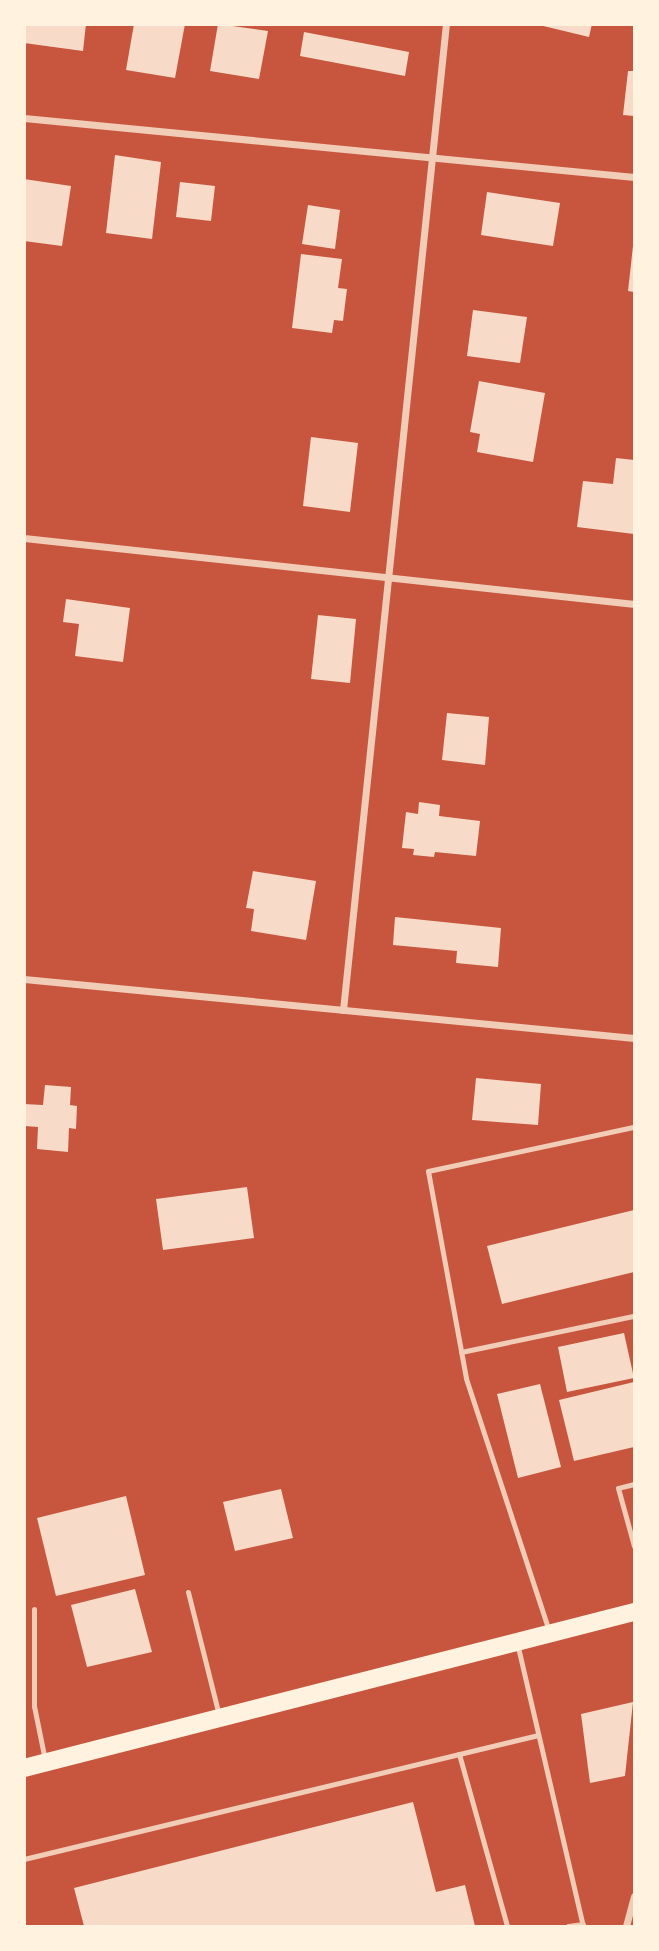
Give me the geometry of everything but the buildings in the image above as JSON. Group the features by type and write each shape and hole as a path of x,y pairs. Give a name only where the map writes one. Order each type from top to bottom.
{"main road":[{"path":"24,1768 635,1612"}],"street":[{"path":"343,1010 446,24"},
{"path":"24,118 635,177"},
{"path":"24,538 635,604"},
{"path":"24,979 635,1038"},
{"path":"626,1927 635,1896"}],"lane":[{"path":"550,1634 461,1352 428,1171 635,1127"},
{"path":"461,1352 635,1316"},
{"path":"635,1484 618,1488 635,1545"},
{"path":"188,1592 219,1718"},
{"path":"34,1609 34,1706 45,1763"},
{"path":"516,1642 583,1925 568,1927"},
{"path":"24,1859 538,1735"},
{"path":"459,1754 507,1927"}]}
